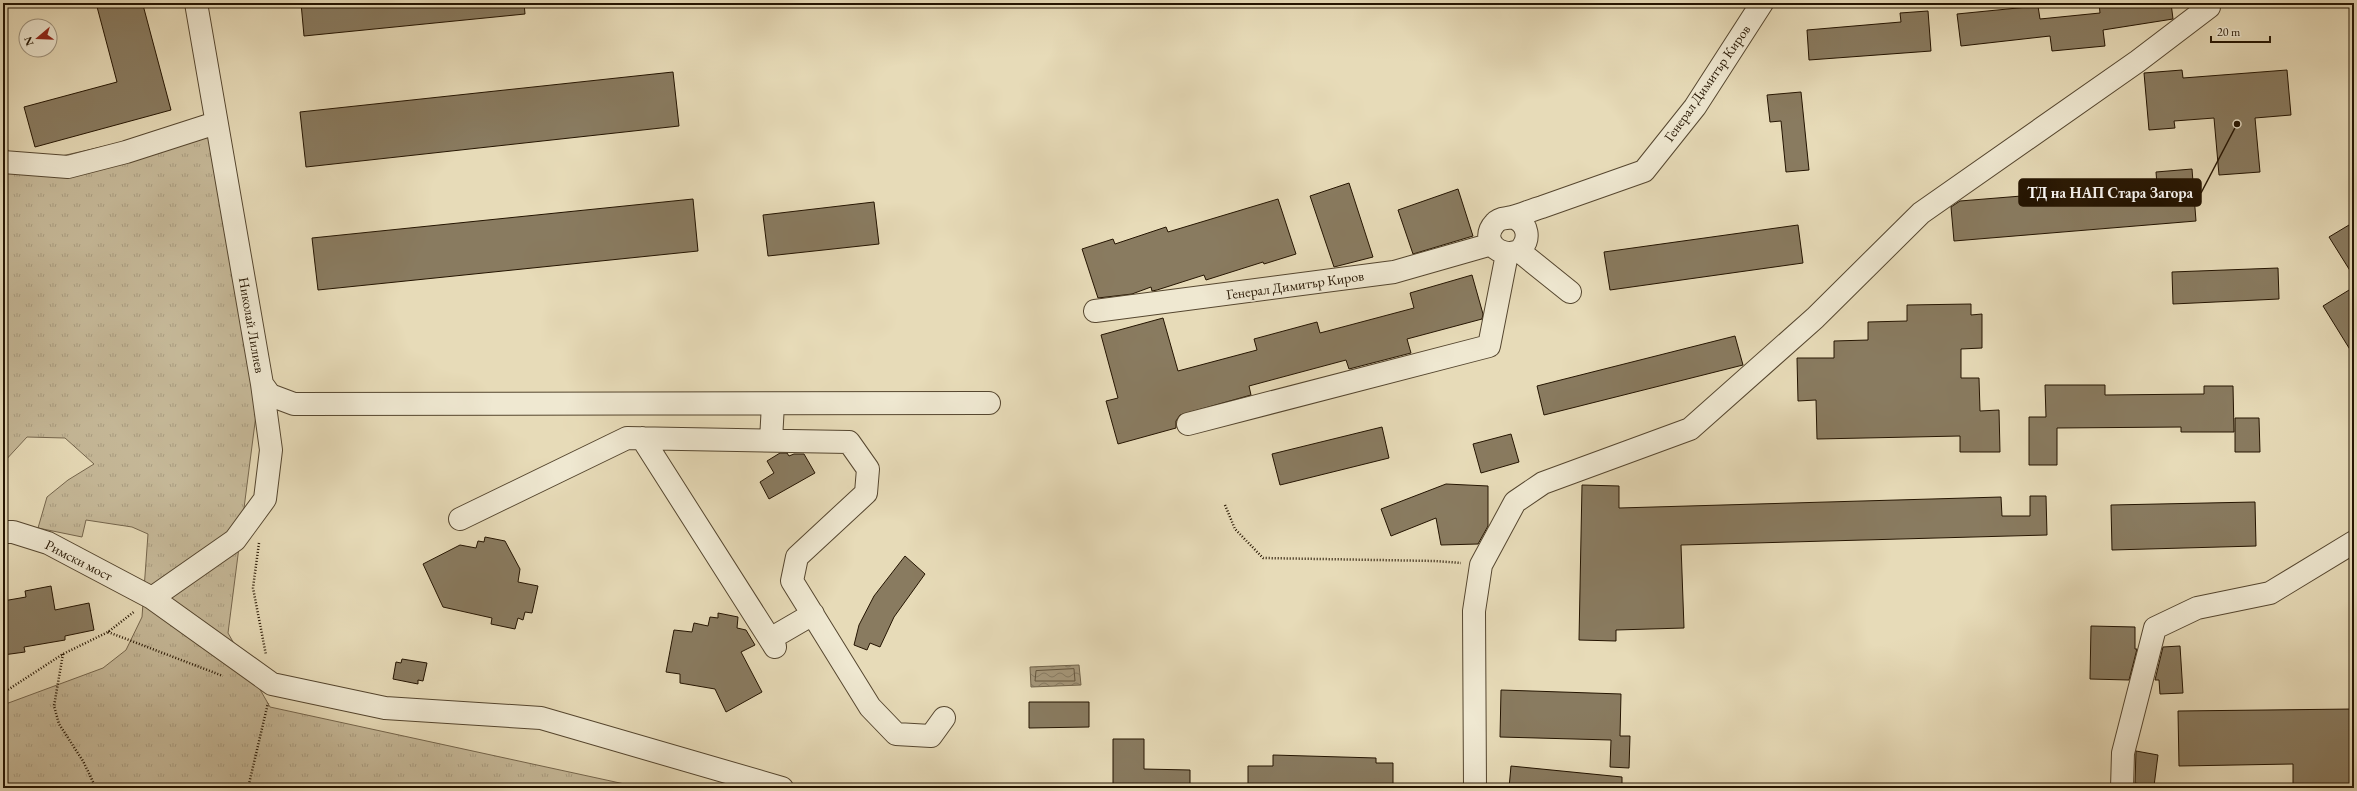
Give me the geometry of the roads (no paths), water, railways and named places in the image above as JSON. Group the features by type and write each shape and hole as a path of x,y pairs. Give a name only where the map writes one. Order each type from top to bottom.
{"street":[{"name":"Николай Лилиев","path":"152,598 235,540 265,499 271,450 262,384 196,3"},
{"name":"Генерал Димитър Киров","path":"1511,246 1490,233 1495,223 1506,217 1512,217 1526,210 1542,207 1644,172 1695,107 1762,3"},
{"path":"1475,788 1474,611 1482,565 1515,502 1543,483 1690,429 1816,318 1921,212 2138,61 2209,7 2209,3"},
{"path":"3,162 68,167 126,152 216,123"},
{"path":"1511,246 1542,207"},
{"path":"1188,424 1489,346 1511,246 1523,223 1512,217"},
{"path":"1511,246 1570,292"},
{"name":"Генерал Димитър Киров","path":"1095,311 1394,272 1511,246"},
{"path":"262,384 270,395 294,404 989,403"},
{"path":"772,440 773,404"},
{"path":"460,519 627,438 849,442 868,469 866,493 797,557 792,581 870,707 896,734 931,736 944,718"},
{"path":"642,438 772,643 813,614"},
{"name":"Римски мост","path":"3,532 13,532 48,543 152,598 272,684 385,708 540,718 782,788"},
{"path":"2122,788 2123,753 2155,628 2197,608 2270,593 2354,542"}],"water":[{"path":"1079,665 1081,685 1031,687 1030,667"}],"place":[{"name":"ТД на НАП Стара Загора","path":"2237,124"}]}
